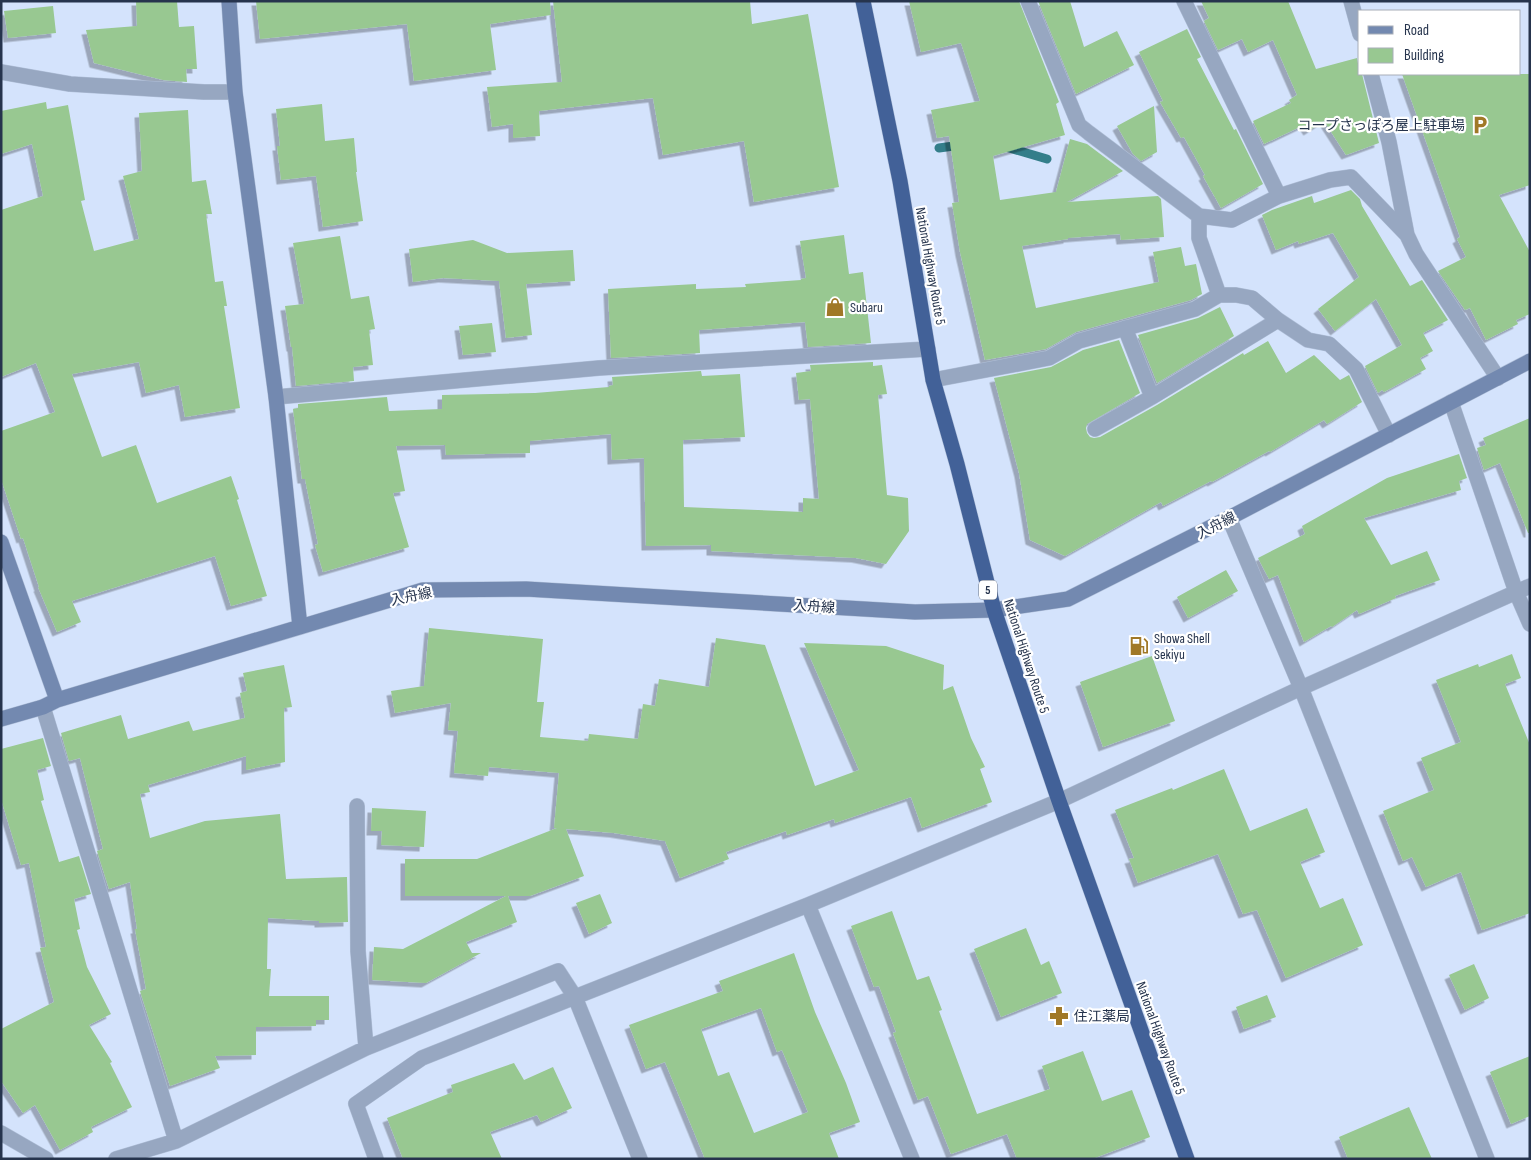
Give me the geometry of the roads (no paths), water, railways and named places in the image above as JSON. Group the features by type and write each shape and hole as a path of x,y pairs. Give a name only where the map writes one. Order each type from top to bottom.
{"highway":[{"name":"National Highway Route 5","path":"863,1 900,181 933,380 957,464 994,610 1059,802 1186,1159"}],"street":[{"path":"229,1 235,92 276,397 300,627"},
{"path":"1028,1 1079,125 1198,216 1232,220 1279,196 1330,180 1351,177 1407,235"},
{"path":"1184,1 1279,196"},
{"path":"1351,1 1358,27"},
{"path":"1,72 70,84 204,92 235,92"},
{"path":"1371,75 1389,142 1407,235 1416,254 1498,378"},
{"path":"1198,216 1199,238 1218,295"},
{"path":"933,380 1048,358 1079,341 1195,309 1218,295 1236,295 1252,298 1278,320 1308,340 1329,344 1356,369 1389,435"},
{"path":"1095,429 1152,397 1278,320"},
{"path":"1125,328 1152,397"},
{"path":"276,397 599,368 928,349"},
{"name":"入舟線","path":"1,719 43,707 57,700 423,590 526,589 915,612 994,610 1068,600 1530,361"},
{"path":"1451,402 1523,589 1530,624"},
{"path":"1229,518 1301,688 1488,1159"},
{"path":"1,542 57,700"},
{"path":"376,1159 356,1104 422,1058 808,905 1059,802 1301,688 1523,589"},
{"path":"43,707 176,1142"},
{"path":"357,806 358,951 366,1048"},
{"path":"808,905 912,1159"},
{"path":"116,1159 176,1142 366,1048 558,971 575,997 640,1159"},
{"path":"1,1133 46,1159"}],"waterway":[{"path":"939,148 961,145"},
{"path":"1006,147 1047,159"}],"place":[{"name":"コープさっぽろ屋上駐車場","path":"1480,125"},
{"name":"Subaru","path":"835,307"},
{"name":"Showa Shell Sekiyu","path":"1139,646"},
{"name":"住江薬局","path":"1059,1016"}]}
